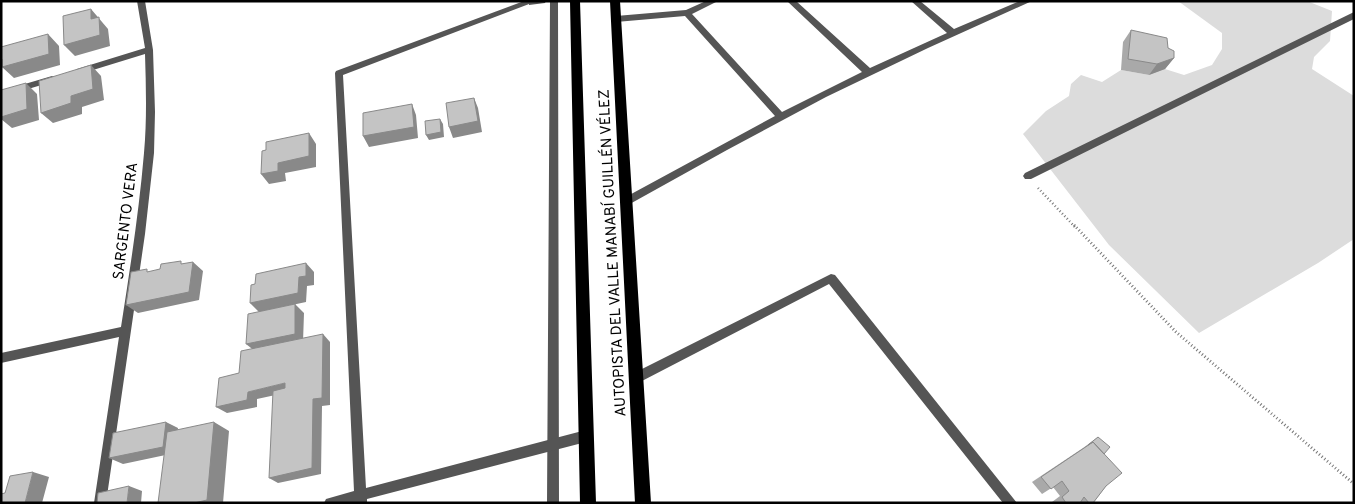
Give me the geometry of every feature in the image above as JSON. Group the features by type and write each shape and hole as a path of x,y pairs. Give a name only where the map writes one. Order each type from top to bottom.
{"main road":[{"name":"AUTOPISTA DEL VALLE MANABÍ GUILLÉN VÉLEZ","path":"575,1 588,503"},
{"name":"AUTOPISTA DEL VALLE MANABÍ GUILLÉN VÉLEZ","path":"615,1 643,503"}],"street":[{"name":"SARGENTO VERA","path":"100,503 126,331 149,153 151,112 149,50 141,1"},
{"path":"553,503 554,1"},
{"path":"616,19 687,13 714,1"},
{"path":"791,1 869,73"},
{"path":"915,1 952,32"},
{"path":"626,202 694,162 869,73 952,32 1028,1"},
{"path":"360,499 339,73 536,2"},
{"path":"687,13 781,118"},
{"path":"1028,176 1354,16"},
{"path":"75,72 149,50"},
{"path":"1,94 57,78"},
{"path":"636,378 830,278 1011,503"},
{"path":"1,358 126,331"},
{"path":"330,503 360,499 586,436"}],"path":[{"path":"1028,176 1176,332 1354,484"}],"shaded area":[{"path":"1178,1 1307,1 1332,11 1330,41 1314,57 1312,69 1354,96 1354,239 1318,263 1199,333 1109,245 1023,134 1046,111 1069,96 1071,84 1081,75 1102,82 1121,70 1149,75 1165,69 1184,75 1212,65 1222,49 1222,33"}],"building":[{"path":"91,9 91,19 99,17 100,35 64,45 63,16"},
{"path":"1131,30 1167,38 1168,48 1174,51 1174,58 1157,64 1128,59"},
{"path":"48,34 49,54 2,67 1,47"},
{"path":"91,65 93,89 71,96 71,103 41,113 39,81"},
{"path":"26,83 27,109 1,117 1,90"},
{"path":"474,98 478,121 449,127 446,103"},
{"path":"412,104 414,127 363,136 363,113"},
{"path":"440,119 441,132 426,135 425,121"},
{"path":"309,133 309,156 278,163 278,171 261,174 262,151 266,150 266,142"},
{"path":"181,261 181,264 193,262 189,292 126,305 131,272 147,269 147,272 160,269 161,264"},
{"path":"306,263 306,276 299,277 298,293 250,303 251,285 255,284 256,274"},
{"path":"295,304 295,334 246,344 248,314"},
{"path":"323,334 322,398 313,399 312,468 269,478 273,391 285,388 285,383 248,392 247,400 216,407 219,378 239,373 241,351"},
{"path":"166,422 163,447 109,458 113,433"},
{"path":"214,422 207,500 194,503 158,503 167,432"},
{"path":"1098,437 1110,447 1104,454 1093,442 1088,445"},
{"path":"1093,442 1122,473 1106,486 1093,503 1089,503 1084,497 1080,503 1066,503 1062,497 1069,491 1062,481 1051,489 1041,477"},
{"path":"33,472 25,503 1,503 1,494 5,493 10,476"},
{"path":"129,486 127,503 97,503 98,493"}]}
